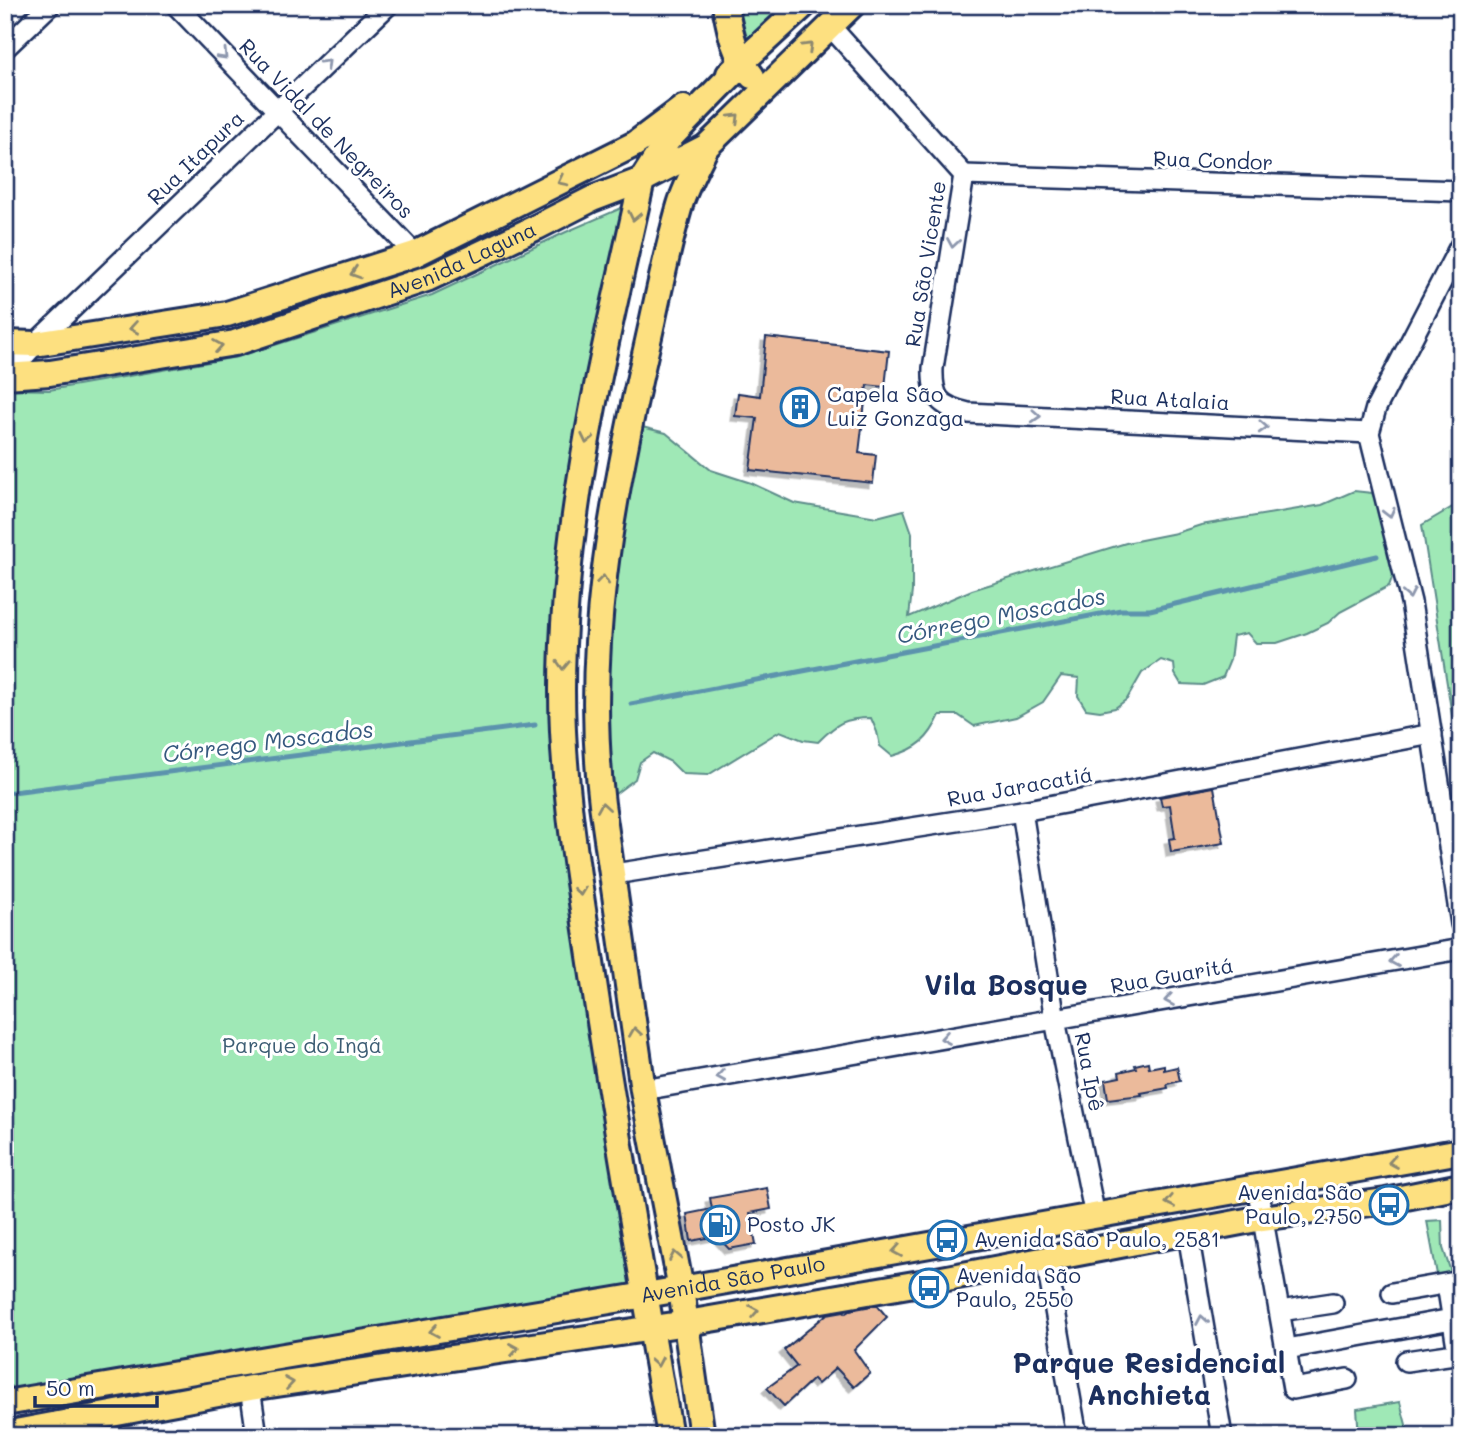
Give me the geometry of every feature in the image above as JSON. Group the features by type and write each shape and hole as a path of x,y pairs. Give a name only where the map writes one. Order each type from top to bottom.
{"main road":[{"path":"725,5 732,40 742,64 764,90"},
{"name":"Avenida Laguna","path":"5,343 35,344 227,314 415,254 635,144 742,64 803,5"},
{"name":"Avenida Laguna","path":"6,376 50,373 235,343 429,278 592,199 642,180 706,147 852,5"},
{"path":"670,1436 606,1065 566,777 562,690 567,580 584,453 642,180 667,141 742,64"},
{"path":"702,1436 687,1323 643,1090 601,792 595,672 604,571 629,424 681,203 706,147"},
{"name":"Avenida São Paulo","path":"5,1403 647,1295 1461,1151"},
{"name":"Avenida São Paulo","path":"5,1434 250,1388 687,1323 1262,1219 1386,1201 1461,1186"},
{"path":"52,1426 61,1408 110,1385"},
{"path":"5,1426 30,1420 35,1412 36,1399"}],"street":[{"path":"5,48 50,5"},
{"name":"Rua Vidal de Negreiros","path":"176,5 415,254"},
{"name":"Rua Itapura","path":"6,376 35,344 388,5"},
{"name":"Rua São Vicente","path":"830,26 964,176 933,368 933,386 944,405 968,413"},
{"name":"Rua Condor","path":"964,176 1461,191"},
{"path":"1461,244 1376,408 1369,433 1407,582 1461,924"},
{"name":"Rua Atalaia","path":"968,413 1369,433"},
{"name":"Rua Jaracatiá","path":"614,874 1022,811 1432,734"},
{"name":"Rua Ipê","path":"1022,811 1055,1020 1095,1216"},
{"name":"Rua Guaritá","path":"643,1090 1461,949"},
{"path":"1257,1186 1293,1389 1347,1379"},
{"path":"1188,1234 1222,1436"},
{"path":"1046,1259 1077,1436"},
{"path":"1392,1293 1454,1282 1452,1319 1459,1353 1406,1361"},
{"path":"1280,1311 1332,1303"},
{"path":"1287,1349 1452,1319"},
{"path":"250,1388 257,1436"}],"green space":[{"path":"725,5 804,5 742,64"},
{"name":"Parque do Ingá","path":"626,206 560,689 640,1291 5,1397 5,389 49,390 237,357 432,295"},
{"path":"634,425 666,433 711,470 751,483 794,503 877,517 904,510 912,533 909,617 972,590 1126,543 1201,525 1322,505 1354,491 1372,493 1380,510 1393,575 1389,586 1307,633 1277,643 1256,643 1247,633 1233,636 1230,660 1223,677 1203,685 1181,684 1175,674 1174,664 1161,660 1142,673 1127,699 1115,708 1100,711 1086,709 1078,696 1079,678 1061,676 1043,702 1016,717 974,726 958,715 940,715 932,731 922,742 892,756 880,746 871,718 842,723 818,742 803,740 780,731 708,775 683,774 671,762 653,753 640,762 635,779 603,803 598,672"},
{"path":"1461,502 1461,719 1453,722 1422,525"},
{"path":"1442,1220 1443,1248 1453,1278 1438,1280 1427,1221"},
{"path":"1400,1402 1409,1436 1359,1436 1357,1409"}],"building":[{"name":"Capela São Luiz Gonzaga","path":"766,337 889,351 885,387 867,385 859,453 876,455 873,483 750,470 757,418 735,416 738,393 760,396"},
{"path":"1214,787 1224,843 1171,852 1169,839 1175,838 1170,805 1162,806 1160,797"},
{"path":"1148,1062 1149,1068 1164,1065 1164,1070 1177,1067 1180,1081 1167,1084 1168,1088 1141,1093 1142,1095 1108,1099 1105,1080 1120,1077 1119,1072"},
{"name":"Posto JK","path":"767,1188 771,1209 750,1213 756,1244 729,1249 717,1236 691,1241 687,1214 712,1209 710,1198"},
{"path":"877,1305 887,1317 854,1350 870,1373 854,1387 836,1368 818,1384 813,1379 784,1406 767,1388 797,1366 784,1350 827,1314 844,1311 846,1313"}],"waterway":[{"name":"Córrego Moscados","path":"631,704 1121,610 1150,610 1377,556"},
{"name":"Córrego Moscados","path":"5,793 535,725"}],"place":[{"name":"Capela São Luiz Gonzaga","path":"800,407"},
{"name":"Avenida São Paulo, 2750","path":"1389,1205"},
{"name":"Posto JK","path":"720,1225"},
{"name":"Avenida São Paulo, 2581","path":"947,1240"},
{"name":"Avenida São Paulo, 2550","path":"929,1288"}],"district":[{"name":"Vila Bosque","path":"1006,985"},
{"name":"Parque Residencial Anchieta","path":"1149,1379"}]}
